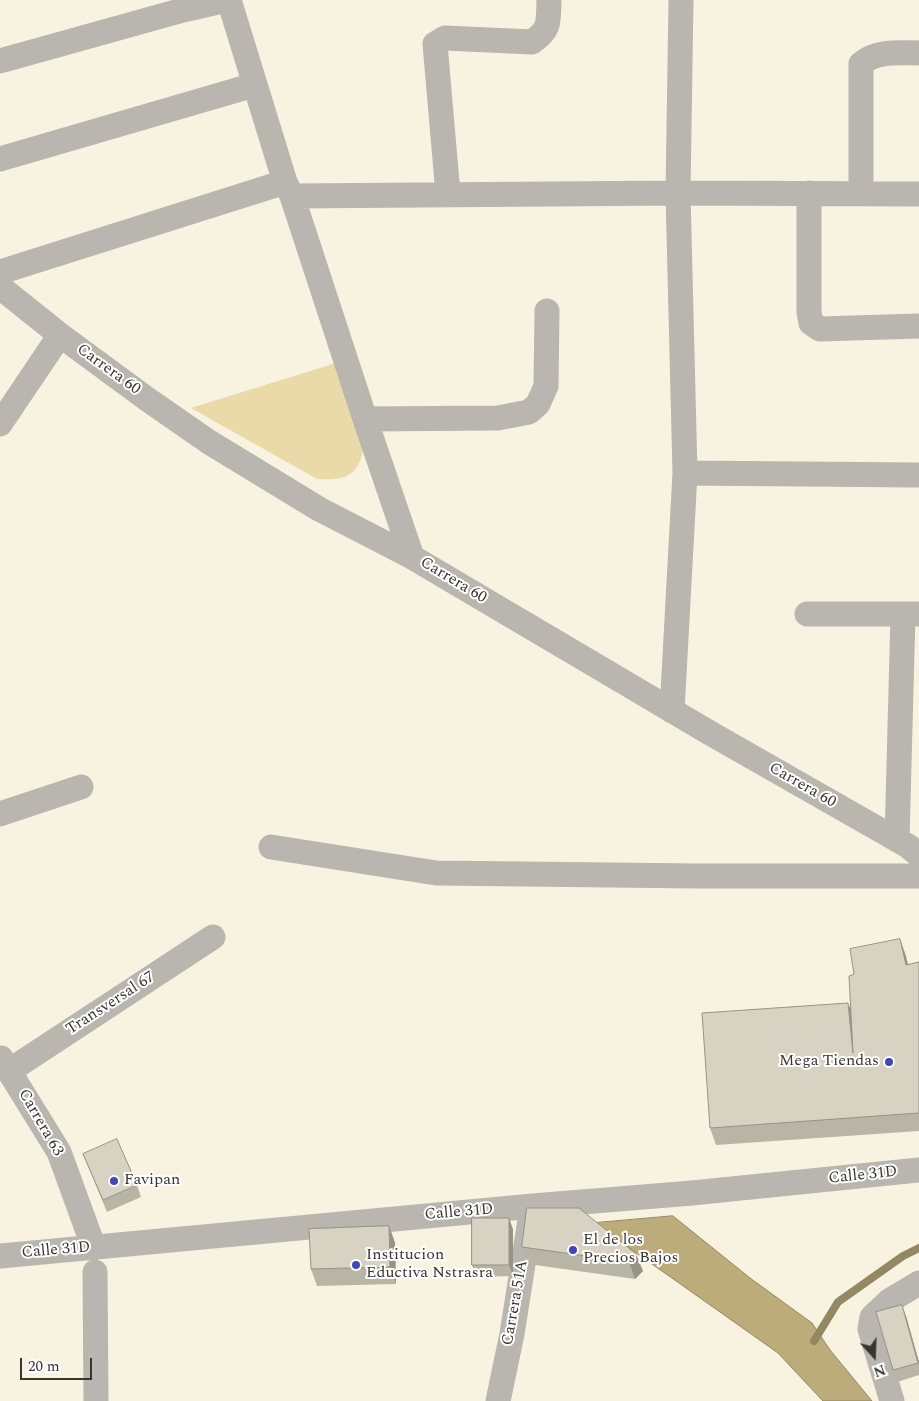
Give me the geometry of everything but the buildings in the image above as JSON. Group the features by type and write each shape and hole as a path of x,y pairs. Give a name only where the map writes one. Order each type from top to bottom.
{"street":[{"path":"0,61 228,0 288,189 412,557"},
{"path":"448,194 435,44 444,38 532,42 544,34 548,22 549,0"},
{"path":"672,711 685,472 678,192 681,0"},
{"path":"861,193 861,64 868,57 883,53 919,53"},
{"path":"0,159 254,85"},
{"path":"0,272 288,189 448,194 678,192 919,194"},
{"path":"809,193 809,312 811,323 820,329 919,326"},
{"name":"Carrera 60","path":"0,287 60,335 147,399 210,442 319,509 412,557 672,711 911,845"},
{"path":"365,419 498,418 528,412 538,404 546,386 547,311"},
{"path":"0,424 60,335"},
{"path":"685,472 919,476"},
{"path":"807,614 911,614 911,845"},
{"path":"0,814 81,787"},
{"path":"272,847 436,873 919,876"},
{"name":"Transversal 67","path":"4,1064 213,937"},
{"name":"Carrera 63","path":"4,1064 59,1152 94,1248"},
{"name":"Calle 31D","path":"0,1256 680,1194 919,1170"},
{"name":"Carrera 51A","path":"498,1401 512,1334 533,1206"},
{"path":"94,1272 96,1401"},
{"path":"892,1401 870,1329 872,1316 889,1301 919,1283"}],"shaded area":[{"path":"336,363 363,449 358,466 348,475 341,478 317,479 191,408"},
{"path":"673,1216 750,1278 812,1323 830,1350 872,1401 823,1401 778,1353 594,1223"}],"waterway":[{"path":"814,1341 838,1302 903,1256 919,1248"}],"place":[{"name":"Mega Tiendas","path":"889,1062"},
{"name":"Favipan","path":"114,1181"},
{"name":"El de los Precios Bajos","path":"573,1250"},
{"name":"Institucion Eductiva Nstrasra","path":"356,1265"}]}
